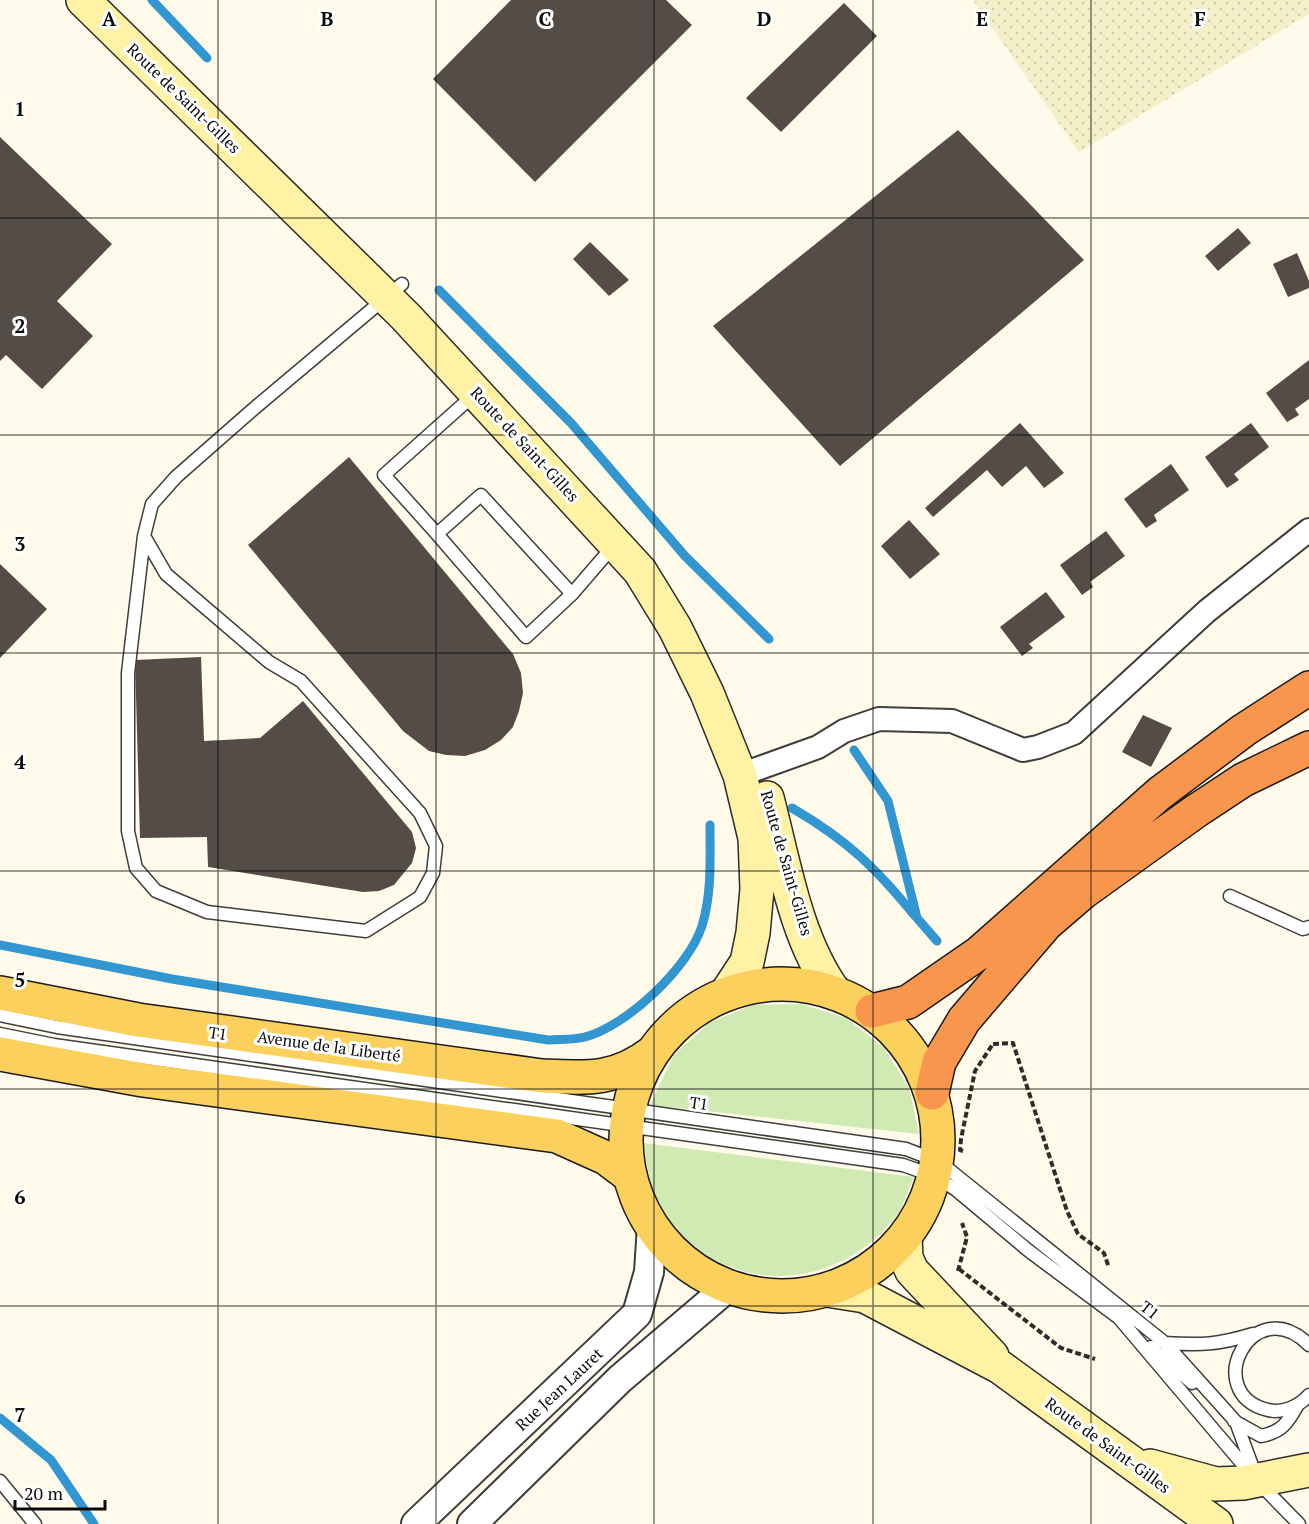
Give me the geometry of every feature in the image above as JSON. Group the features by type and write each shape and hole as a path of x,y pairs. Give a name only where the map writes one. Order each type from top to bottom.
{"highway":[{"path":"872,1011 908,1002 979,953 1160,793 1244,730 1309,688"},
{"path":"932,1093 939,1062 964,1020 1046,924 1082,893 1196,811 1243,780 1309,748"}],"main road":[{"name":"Route de Saint-Gilles","path":"83,0 394,291 469,353 655,559 690,612 721,670 750,772 803,928 823,976 835,993"},
{"name":"Route de Saint-Gilles","path":"116,0 394,291 477,393 640,571 675,628 750,772 757,889 747,962 726,994"},
{"path":"774,984 799,984 835,993 872,1011 902,1038 920,1065 932,1093 944,1162 923,1208 905,1238 870,1270 827,1290 787,1296 767,1296 728,1287 685,1263 651,1226 642,1210 630,1176 626,1151 628,1118 638,1080 664,1037 693,1012 726,994 774,984"},
{"name":"Avenue de la Liberté","path":"0,993 138,1020 542,1076 592,1078 613,1074 633,1067 653,1052"},
{"path":"0,1054 143,1080 557,1136 606,1158 630,1176"},
{"name":"Route de Saint-Gilles","path":"905,1238 906,1258 912,1271 970,1330 1000,1367"},
{"name":"Route de Saint-Gilles","path":"827,1290 865,1296 1000,1367 1216,1524"},
{"path":"1134,1463 1175,1471 1215,1484 1257,1481 1309,1470"}],"street":[{"path":"750,772 818,747 844,731 879,719 952,720 1023,750 1038,747 1074,733 1207,611 1309,531"},
{"name":"Rue Jean Lauret","path":"416,1524 637,1314 649,1272 651,1226"},
{"path":"472,1524 620,1379 728,1287"}],"lane":[{"path":"144,536 166,574 269,662 301,681 420,813 436,846 433,873 420,897 366,931 207,912 156,891 136,868 128,831 128,673 144,536 152,504 176,477 394,291"},
{"path":"477,393 384,475 526,637 572,594 616,543"},
{"path":"436,534 481,495 572,594"},
{"path":"1230,896 1303,928 1309,927"},
{"name":"T1","path":"0,1015 69,1029 628,1118"},
{"name":"T1","path":"0,1034 54,1045 628,1118 906,1149 944,1162 1165,1343 1236,1422 1257,1481"},
{"name":"T1","path":"944,1162 955,1189 1029,1251 1119,1318 1257,1481 1299,1524"},
{"path":"1119,1318 1236,1422 1261,1436 1276,1433 1287,1425 1297,1406 1309,1395"},
{"path":"1165,1343 1198,1346 1231,1341 1274,1329 1287,1330 1309,1344"},
{"path":"1260,1332 1249,1339 1238,1356 1235,1375 1239,1389 1258,1407 1271,1411 1297,1406"},
{"path":"0,1481 35,1524"}],"path":[{"path":"986,1038 993,1044 1013,1043 1067,1211 1078,1234 1104,1252 1109,1268"},
{"path":"944,1162 975,1071 993,1044"},
{"path":"954,1276 959,1269 967,1237 960,1218"},
{"path":"959,1269 1061,1348 1095,1359"}],"shaded area":[{"path":"973,0 1309,0 1309,14 1079,152"}],"green space":[{"path":"801,1004 846,1018 884,1048 909,1088 919,1134 650,1105 674,1055 709,1023 753,1005"},
{"path":"643,1143 914,1177 894,1219 870,1243 843,1260 814,1271 784,1276 754,1274 724,1264 697,1248 672,1224 656,1196"}],"building":[{"path":"511,0 666,0 692,25 535,182 433,79"},
{"path":"844,3 877,36 781,132 746,98"},
{"path":"958,130 1084,260 840,466 713,326"},
{"path":"0,137 112,244 57,301 93,336 42,389 6,355 0,361"},
{"path":"1238,228 1251,243 1218,271 1205,256"},
{"path":"590,242 629,280 609,296 573,259"},
{"path":"1297,253 1309,281 1309,288 1288,297 1273,264"},
{"path":"1309,360 1309,399 1295,409 1299,415 1287,422 1266,393"},
{"path":"1020,423 1064,473 1044,488 1026,466 1002,487 987,470 933,517 925,508"},
{"path":"1251,423 1269,447 1234,474 1239,480 1227,488 1205,457"},
{"path":"349,457 513,654 521,673 523,693 519,711 513,727 501,740 485,750 465,756 446,755 429,751 403,731 248,545"},
{"path":"1171,464 1189,490 1154,515 1157,521 1146,528 1124,499"},
{"path":"909,520 940,554 910,579 881,546"},
{"path":"1106,531 1125,556 1090,582 1093,587 1082,595 1060,565"},
{"path":"0,564 47,609 0,658"},
{"path":"1046,592 1065,617 1029,644 1033,648 1022,656 1000,627"},
{"path":"201,657 204,741 260,738 303,701 412,832 416,848 412,863 394,885 379,891 363,892 208,867 207,837 140,838 135,660"},
{"path":"1143,715 1172,728 1151,767 1122,752"}],"waterway":[{"path":"152,0 207,58"},
{"path":"439,290 571,423 685,556 769,639"},
{"path":"854,750 888,801 917,918 937,941"},
{"path":"792,808 845,843 887,883 915,916"},
{"path":"0,945 172,979 548,1040 581,1038 602,1031 637,1008 670,976 695,942 702,926 707,901 710,876 710,825"},
{"path":"0,1418 51,1460 94,1524"}]}
